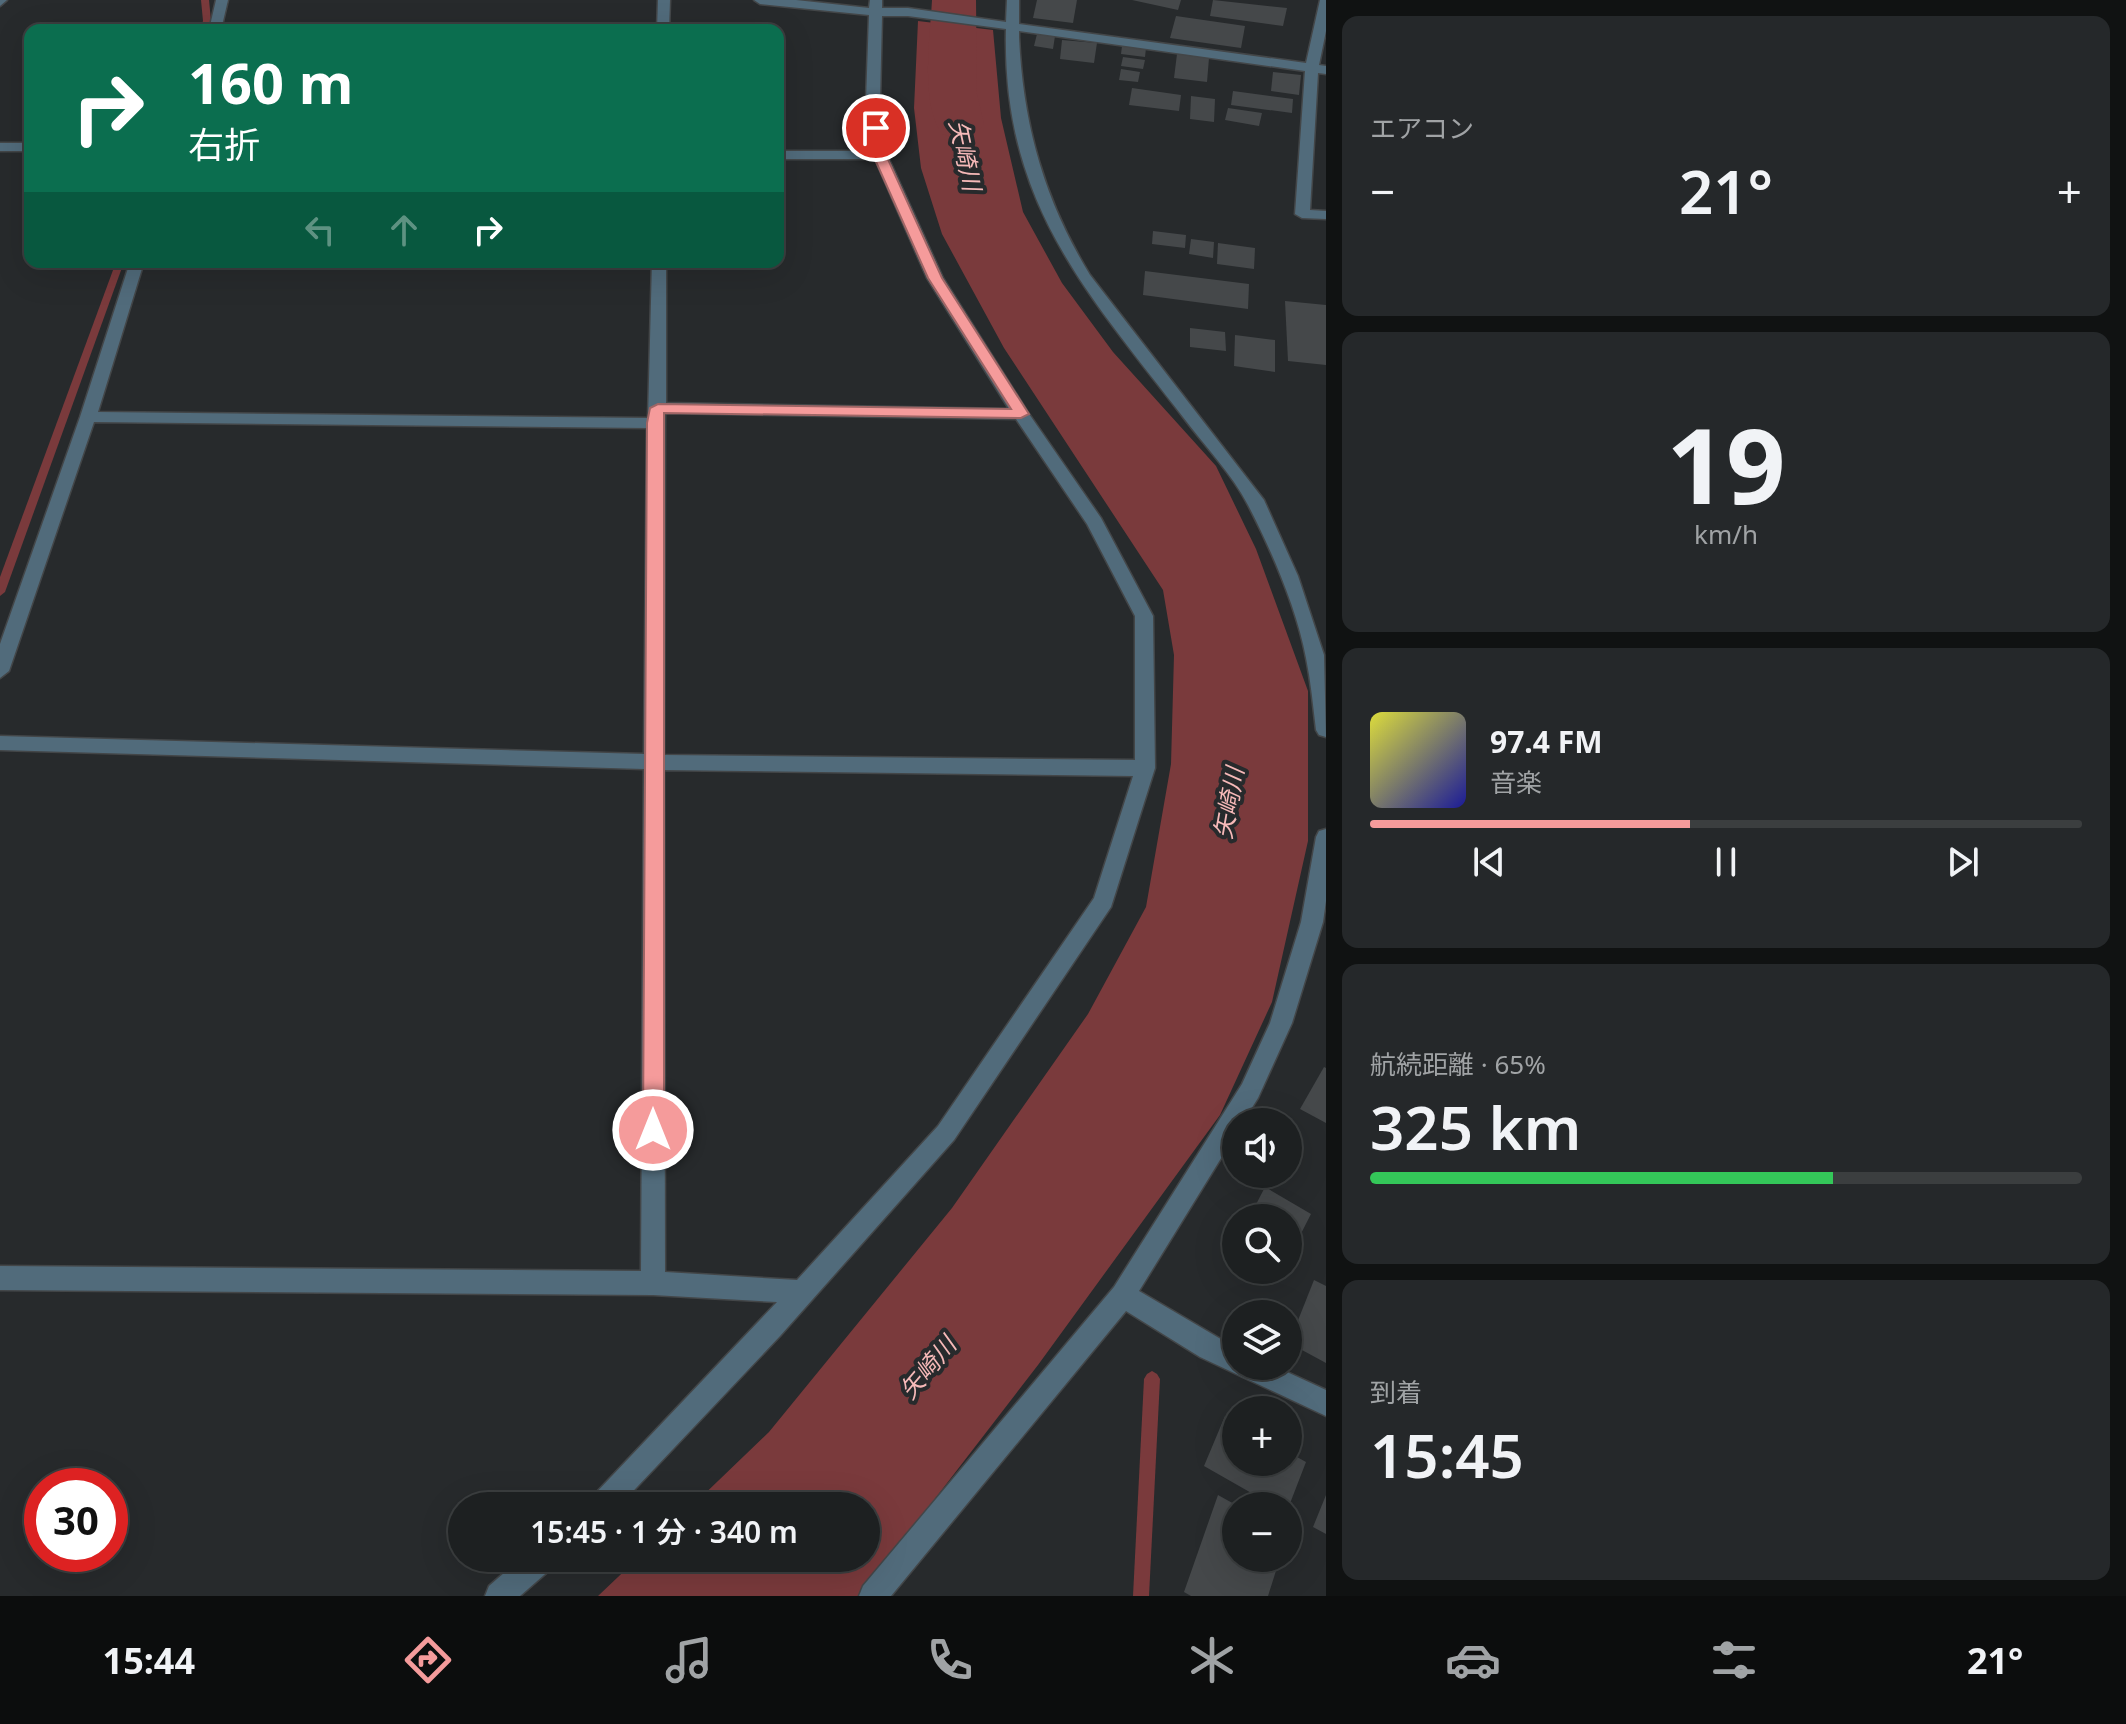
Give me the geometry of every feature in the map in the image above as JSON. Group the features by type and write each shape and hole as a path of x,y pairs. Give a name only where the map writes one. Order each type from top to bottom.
{"street":[{"path":"216,24 222,0"},
{"path":"663,24 664,0"},
{"path":"760,0 875,6 1319,69"},
{"path":"1013,0 1014,92 1024,147 1036,189 1066,252 1083,277 1255,500 1289,576 1315,655 1326,730"},
{"path":"1326,0 1302,214 1326,215"},
{"path":"614,1492 946,1133 1104,901 1145,768 1144,616 1095,522 1021,414 935,278 880,155 873,101 875,6"},
{"path":"0,147 24,147"},
{"path":"784,155 880,155"},
{"path":"0,671 88,417 135,268"},
{"path":"653,1283 659,268"},
{"path":"88,417 1021,414"},
{"path":"0,743 654,762 1145,768"},
{"path":"873,1596 1123,1295 1250,1091 1281,1023 1312,922 1326,837"},
{"path":"0,1278 653,1283 802,1292"},
{"path":"1123,1295 1222,1354"},
{"path":"1276,1380 1326,1403"},
{"path":"499,1596 526,1572"}],"water":[{"path":"918,21 993,30 1001,118 1023,212 1062,283 1113,352 1216,466 1256,549 1308,691 1308,841 1272,1002 1220,1115 1038,1365 880,1570 880,1492 707,1492 769,1432 952,1208 1088,1014 1146,907 1171,764 1174,655 1163,590 1004,348 942,234 921,168 914,108"},
{"path":"623,1572 878,1572 860,1596 598,1596"}],"building":[{"path":"1037,0 1077,0 1073,23 1033,18"},
{"path":"1132,0 1181,0 1178,10"},
{"path":"1213,0 1287,8 1283,26 1210,16"},
{"path":"1176,16 1245,26 1241,48 1170,38"},
{"path":"1037,34 1055,36 1053,49 1034,46"},
{"path":"1062,40 1097,43 1094,63 1060,59"},
{"path":"1122,46 1146,48 1145,57 1121,54"},
{"path":"1177,54 1209,58 1207,82 1174,78"},
{"path":"1123,57 1145,60 1143,69 1121,66"},
{"path":"1121,69 1140,72 1138,82 1119,80"},
{"path":"1273,72 1301,75 1299,95 1271,91"},
{"path":"1132,88 1181,95 1179,111 1129,105"},
{"path":"1233,91 1293,99 1292,113 1231,105"},
{"path":"1191,96 1215,99 1214,122 1190,119"},
{"path":"1228,108 1262,113 1259,126 1225,120"},
{"path":"1153,231 1186,235 1185,248 1152,244"},
{"path":"1191,239 1214,242 1213,258 1189,254"},
{"path":"1218,243 1255,248 1254,269 1217,264"},
{"path":"1145,271 1249,284 1248,309 1143,295"},
{"path":"1285,301 1326,305 1326,365 1288,361"},
{"path":"1190,328 1225,332 1226,351 1190,347"},
{"path":"1235,335 1275,340 1275,372 1234,366"},
{"path":"1324,1067 1326,1068 1326,1123 1301,1108"},
{"path":"1267,1188 1294,1204 1256,1204"},
{"path":"1302,1209 1311,1214 1302,1232"},
{"path":"1314,1280 1326,1286 1326,1363 1302,1350 1302,1310"},
{"path":"1222,1423 1222,1476 1301,1476 1294,1492 1250,1492 1204,1466"},
{"path":"1218,1495 1222,1497 1222,1572 1276,1572 1268,1596 1191,1596 1184,1592"},
{"path":"1326,1495 1326,1534 1313,1527"}],"waterway":[{"path":"205,0 206,24"},
{"name":"矢崎川","path":"954,0 953,94 959,124"},
{"path":"0,592 118,268"},
{"path":"1141,1596 1152,1379"}],"route":[{"path":"653,1130 655,423 658,408 1021,414 935,278 880,155 876,128"}]}
